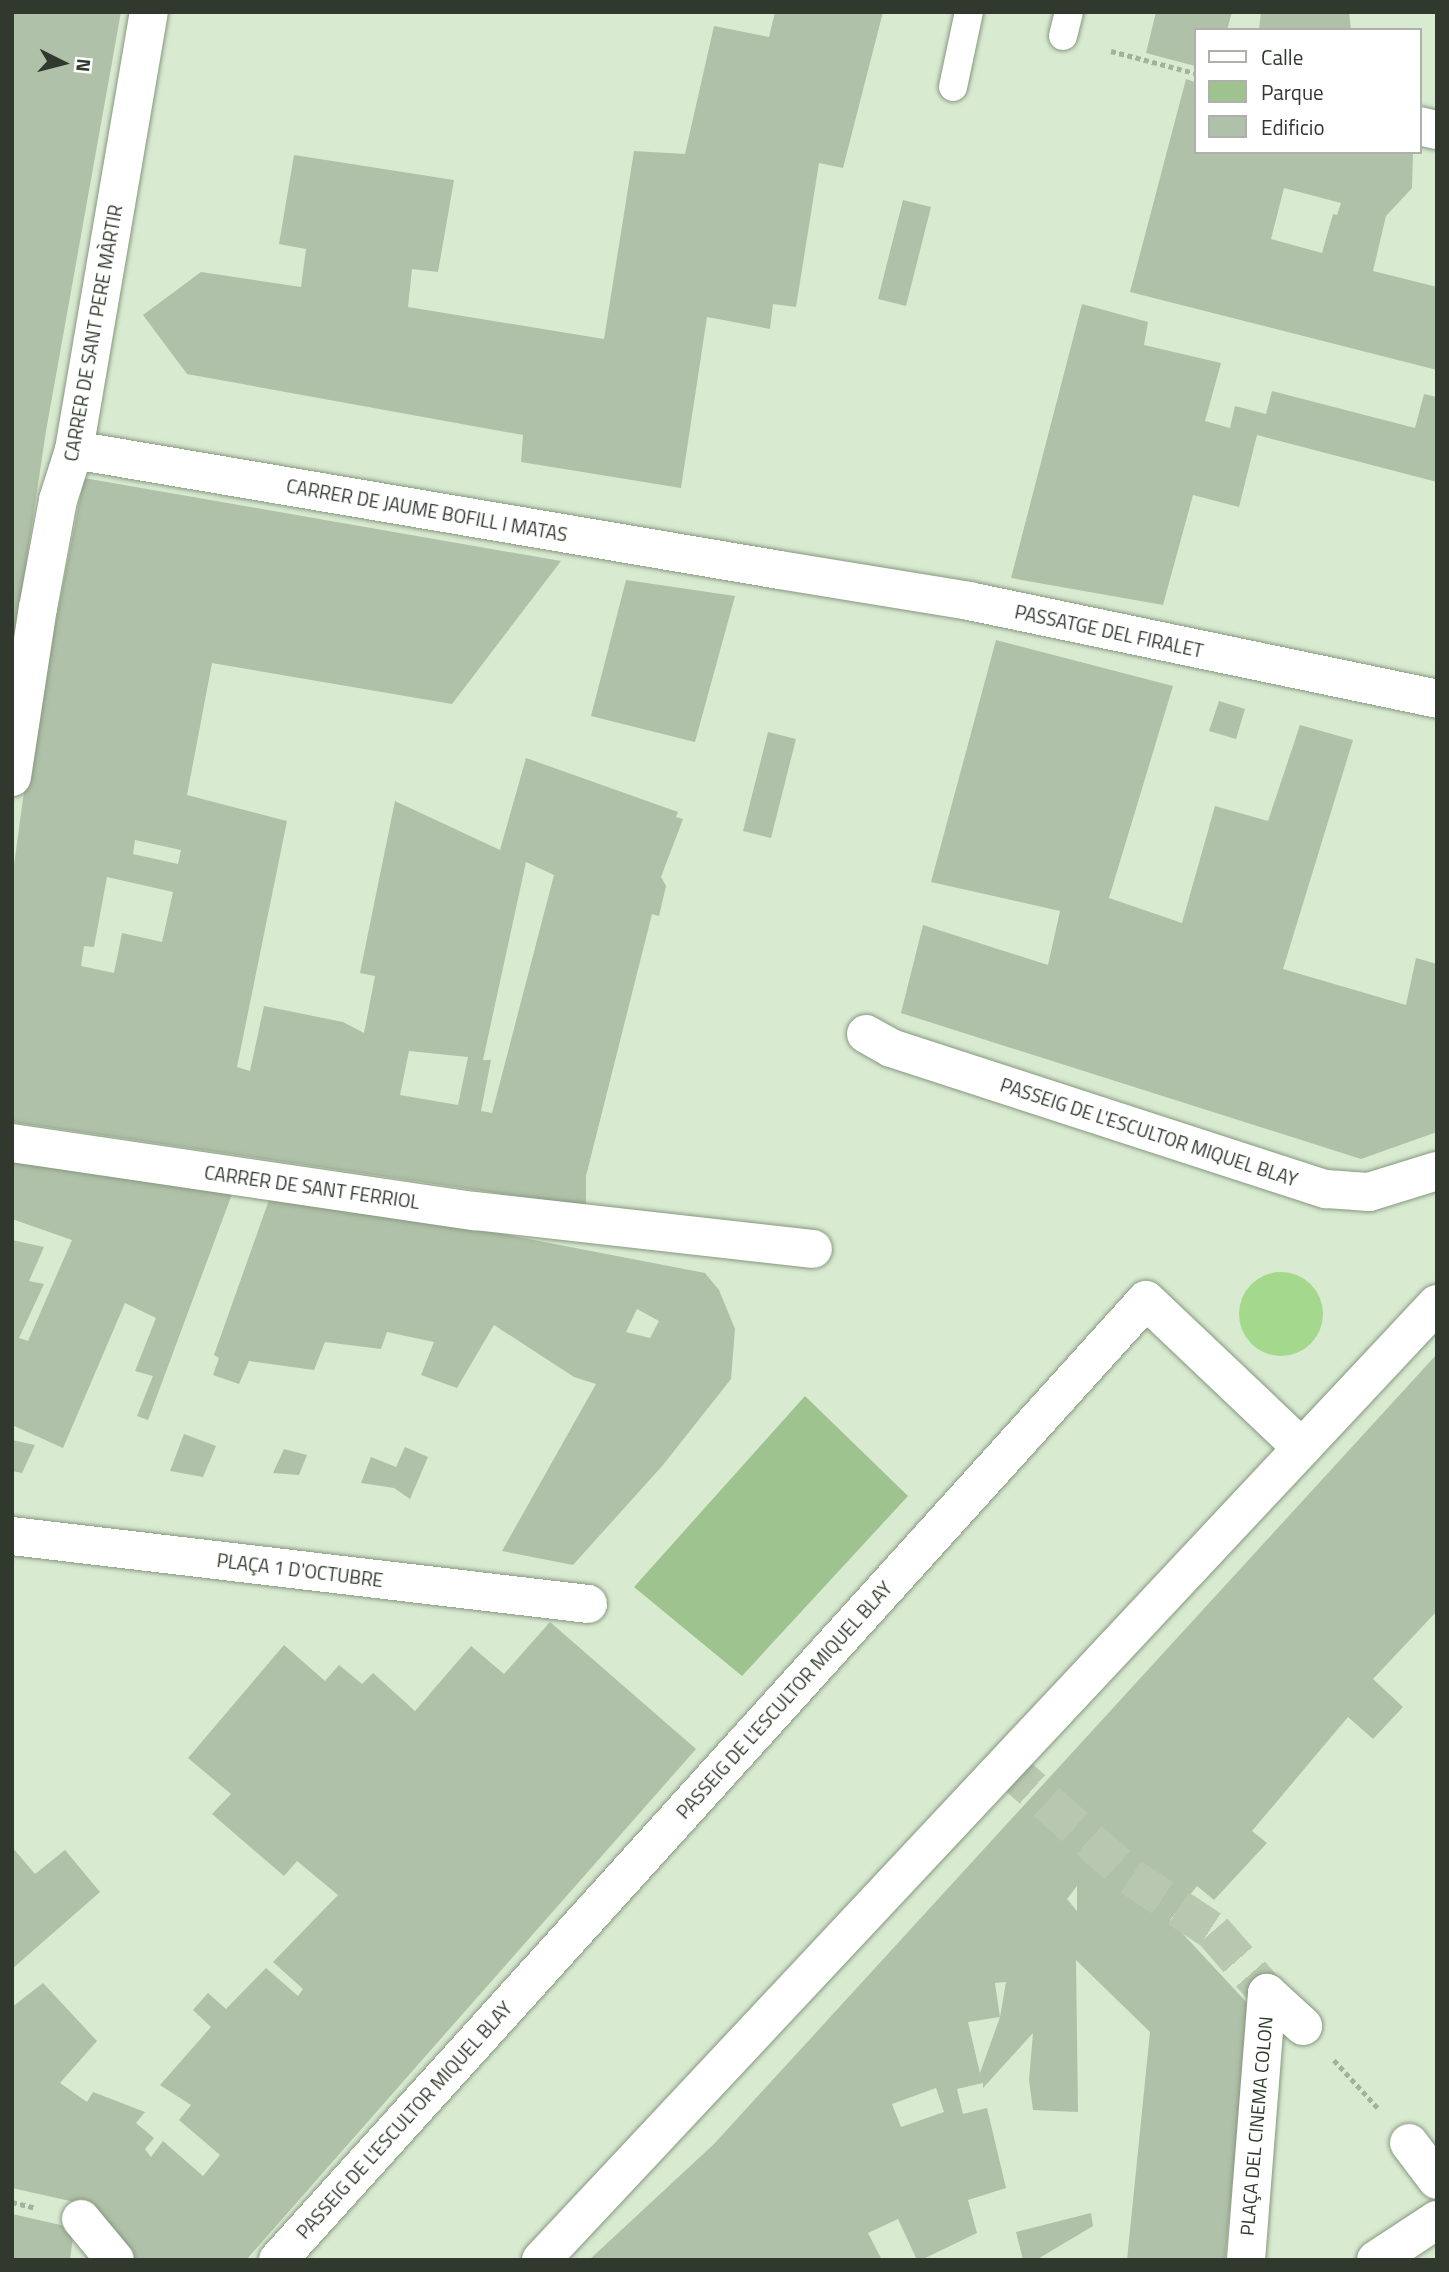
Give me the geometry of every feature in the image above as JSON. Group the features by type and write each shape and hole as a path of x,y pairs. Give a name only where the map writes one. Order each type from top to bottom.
{"street":[{"name":"CARRER DE SANT PERE MÀRTIR","path":"12,777 58,500 74,450 149,12"},
{"name":"CARRER DE JAUME BOFILL I MATAS","path":"74,450 780,570"},
{"name":"PASSATGE DEL FIRALET","path":"780,570 969,601 1437,699"},
{"name":"PASSEIG DE L'ESCULTOR MIQUEL BLAY","path":"866,1034 891,1048 1326,1189 1369,1192 1437,1171"},
{"name":"CARRER DE SANT FERRIOL","path":"12,1143 613,1228 813,1249"},
{"name":"PASSEIG DE L'ESCULTOR MIQUEL BLAY","path":"278,2260 1146,1300 1302,1448"},
{"path":"541,2260 1437,1304"},
{"name":"PLAÇA 1 D'OCTUBRE","path":"12,1536 588,1604"},
{"name":"PLAÇA DEL CINEMA COLON","path":"1246,2260 1267,1993 1303,2026"},
{"path":"1409,2143 1437,2180"},
{"path":"81,2219 115,2260"},
{"path":"1376,2260 1437,2220"}],"lane":[{"path":"953,87 970,12"}],"path":[{"path":"1111,51 1194,73"},
{"name":"PLAÇA DEL CINEMA COLON","path":"1303,2026 1409,2143"}],"green space":[{"path":"805,1396 908,1496 742,1676 634,1587"}],"shaded area":[{"path":"1281,1272 1297,1275 1311,1284 1320,1298 1323,1314 1320,1330 1311,1344 1297,1353 1281,1356 1265,1353 1251,1344 1242,1330 1239,1314 1242,1298 1251,1284 1265,1275"}],"building":[{"path":"12,12 121,12 46,431 14,645"},
{"path":"775,12 883,12 843,168 819,163 796,307 773,304 770,329 707,317 681,488 521,462 523,435 187,374 143,315 201,272 301,287 306,249 279,244 294,155 454,180 438,272 412,269 408,307 604,339 634,151 685,154 714,26 769,37"},
{"path":"1156,12 1232,12 1228,28 1194,28 1194,66 1146,53"},
{"path":"1261,12 1349,12 1351,28 1259,28"},
{"path":"1186,79 1194,82 1194,154 1413,154 1412,188 1386,216 1373,271 1437,287 1437,370 1130,292","holes":["1284,188 1341,203 1337,215 1333,214 1322,253 1271,239"]},
{"path":"903,200 931,207 906,306 878,299"},
{"path":"1082,304 1148,322 1144,345 1221,363 1205,421 1230,428 1235,406 1266,414 1272,391 1415,428 1424,394 1437,397 1437,482 1257,435 1239,507 1193,495 1163,605 1011,578"},
{"path":"84,478 561,561 452,704 212,663 187,795 287,821 237,1067 250,1071 264,1006 343,1022 364,1033 375,976 360,973 395,801 500,850 526,758 678,812 676,817 683,819 661,877 666,886 659,916 652,914 586,1176 586,1206 12,1122 12,880 27,769","holes":["135,840 181,850 178,864 133,854","526,862 554,875 492,1113 481,1111 491,1060 483,1060","107,877 173,892 162,942 122,933 114,973 81,966 84,946 94,947","409,1051 468,1057 458,1105 400,1095"]},
{"path":"626,580 735,596 695,742 591,716"},
{"path":"996,640 1173,686 1109,898 1182,923 1215,806 1268,821 1300,725 1353,740 1283,969 1406,1005 1416,958 1437,964 1437,1132 1361,1159 901,1013 923,925 1048,965 1060,911 931,882"},
{"path":"1219,701 1245,709 1236,739 1209,731"},
{"path":"768,732 796,739 771,838 743,831"},
{"path":"12,1162 232,1194 148,1420 137,1416 153,1376 135,1371 156,1318 125,1303 63,1448 12,1425 12,1240 44,1247 29,1281 44,1284 19,1338 28,1341 72,1240 12,1219"},
{"path":"269,1200 472,1228 705,1273 719,1290 735,1329 731,1379 663,1465 573,1565 502,1551 596,1384 574,1377 494,1325 457,1388 421,1375 434,1342 387,1332 381,1349 325,1342 314,1370 249,1361 239,1384 213,1375 219,1358 214,1355","holes":["637,1309 659,1321 650,1338 626,1332"]},
{"path":"1437,1354 1437,1611 1373,1679 1403,1707 1373,1739 1348,1717 1252,1831 1267,1843 1214,1900 1197,1886 1170,1920 1250,2006 1225,2260 1127,2260 1150,2032 1076,1960 1078,2112 1033,2110 1029,2080 1033,2033 983,2088 983,2083 957,2089 963,2114 987,2108 1006,2188 968,2200 977,2233 921,2260 917,2260 898,2219 868,2233 882,2260 589,2260 714,2144","holes":["1077,1886 1077,1911 1067,1899","1006,1982 1000,2017 995,1983","1000,2017 980,2073 968,2022","936,2088 944,2112 901,2127 892,2104"]},
{"path":"184,1434 216,1446 203,1477 170,1471"},
{"path":"12,1440 35,1445 22,1473 12,1471"},
{"path":"405,1447 428,1457 410,1499 394,1488 361,1483 371,1457 396,1467"},
{"path":"284,1449 307,1455 299,1475 273,1473"},
{"path":"550,1622 696,1749 246,2260 135,2260 102,2222 70,2201 12,2188 12,2007 43,1983 97,2041 60,2083 87,2102 93,2092 145,2112 136,2123 154,2138 145,2149 151,2157 163,2141 203,2176 220,2155 179,2120 191,2105 160,2085 211,2027 193,2010 208,1993 226,2009 266,1968 298,1996 303,1989 273,1962 338,1895 297,1861 284,1876 212,1814 231,1794 188,1758 284,1645 325,1681 339,1665 362,1684 373,1673 415,1711 471,1646 504,1674"},
{"path":"12,1847 35,1874 65,1850 100,1892 12,1969"},
{"path":"1091,2213 1093,2226 1036,2260 1023,2260 1016,2232"},
{"path":"12,2214 74,2228 70,2260 12,2260"}],"tunnel":[{"path":"1004,1764 1131,1877 1213,1931 1267,1993"}]}
